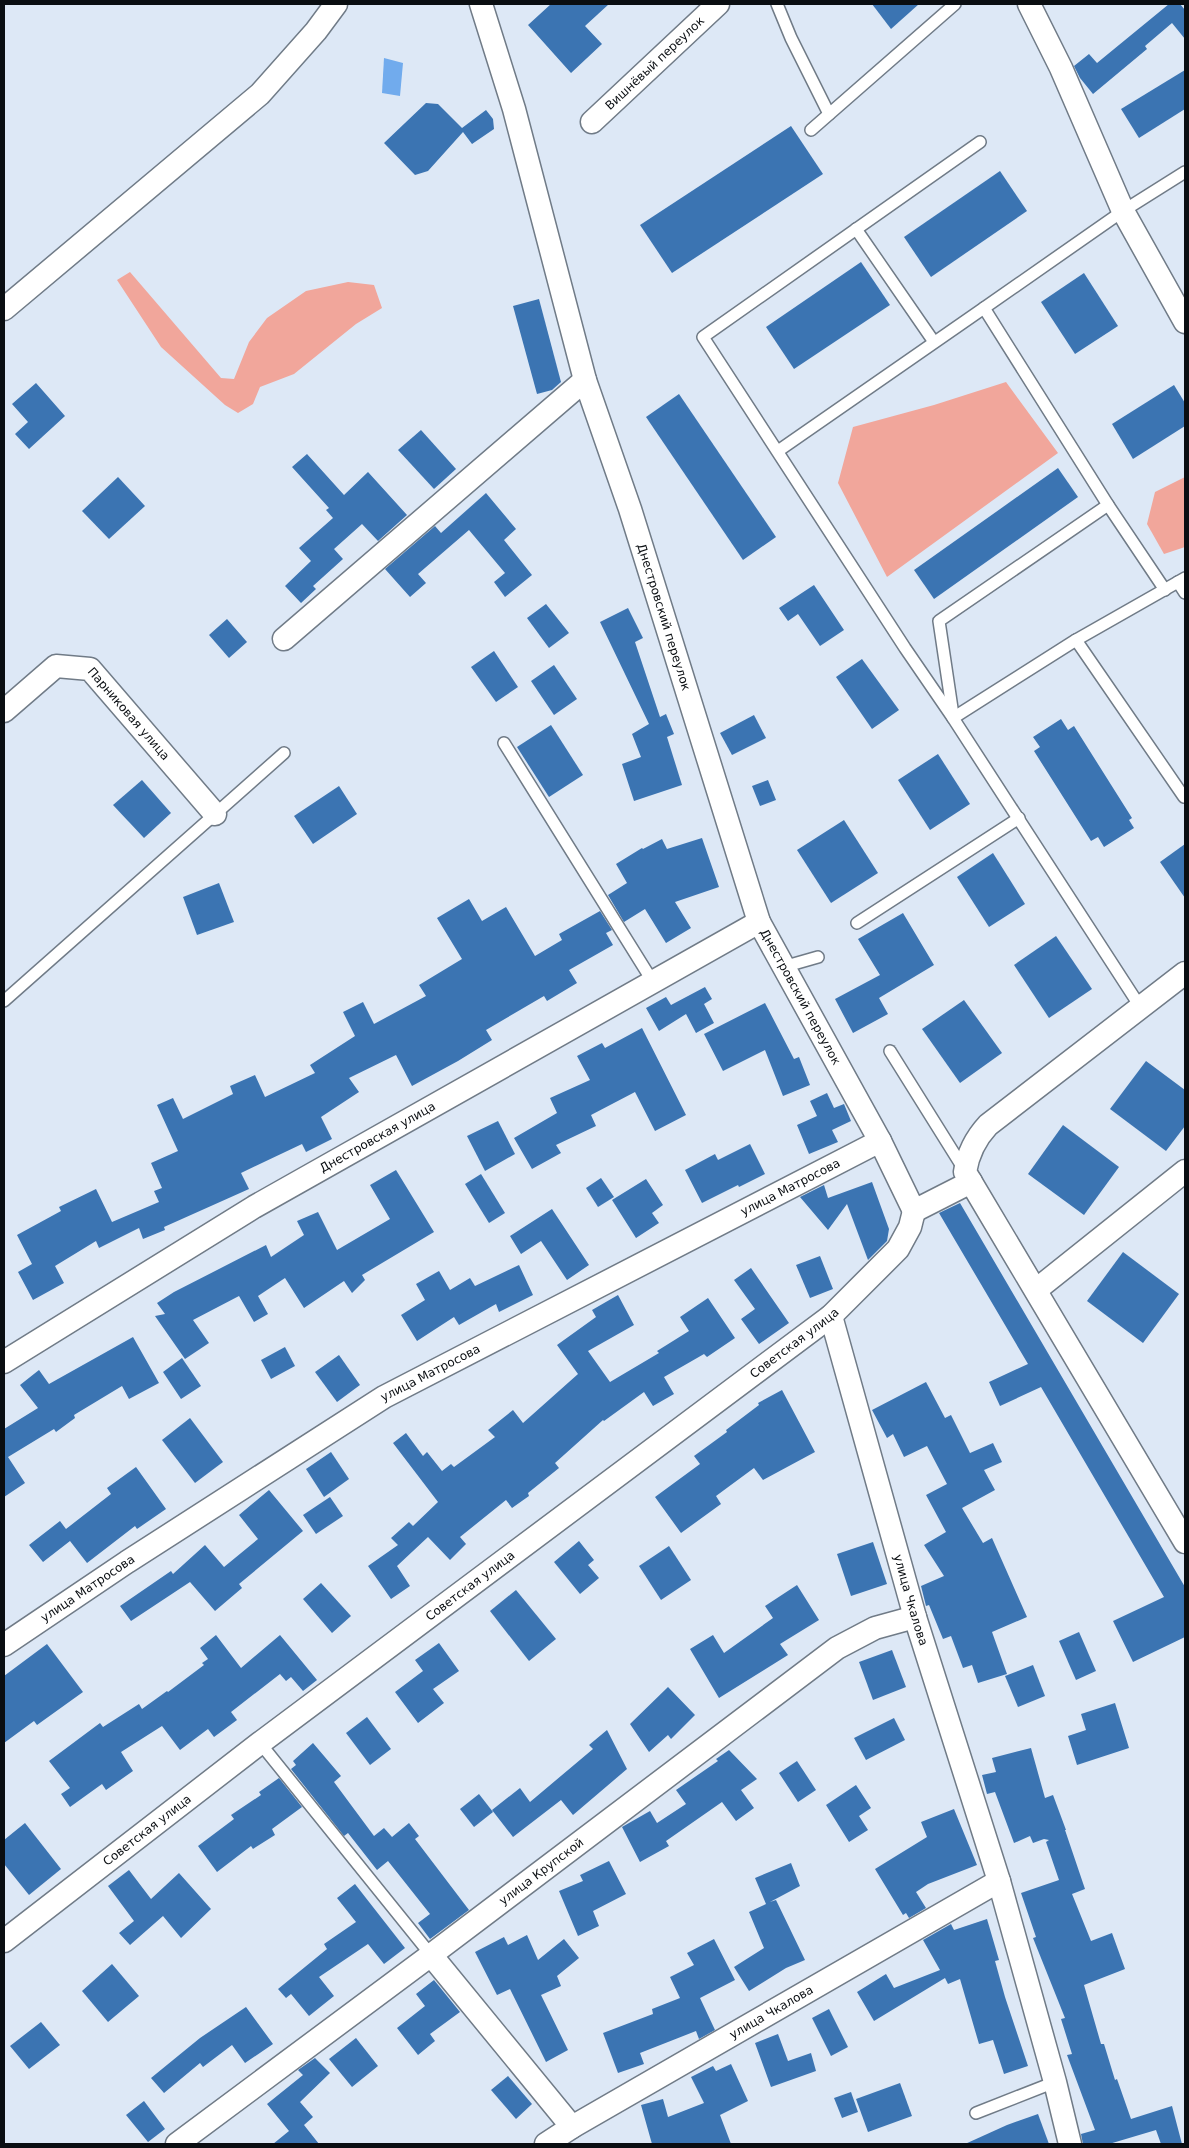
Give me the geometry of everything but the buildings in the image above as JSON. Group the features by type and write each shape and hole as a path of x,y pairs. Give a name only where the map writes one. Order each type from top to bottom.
{"street":[{"path":"4,309 260,94 316,31 336,4"},
{"name":"Днестровский переулок","path":"481,4 514,109 585,380 630,509 759,922 880,1141 914,1211"},
{"name":"Вишнёвый переулок","path":"592,122 718,4"},
{"path":"1028,4 1061,68 1123,211 1185,322"},
{"path":"284,639 585,380"},
{"name":"Парниковая улица","path":"4,711 56,666 90,669 215,814"},
{"name":"Днестровская улица","path":"4,1362 254,1207 759,922"},
{"path":"1185,973 988,1125 978,1136 970,1150 968,1177 1185,1542"},
{"name":"улица Матросова","path":"4,1645 127,1562 384,1397 880,1141"},
{"path":"1036,1290 1185,1171"},
{"path":"914,1211 968,1177"},
{"name":"Советская улица","path":"4,1941 260,1744 831,1316 898,1249 910,1227 914,1211"},
{"name":"улица Чкалова","path":"831,1316 915,1617 999,1880 1055,2082 1070,2144"},
{"name":"улица Крупской","path":"176,2144 431,1955 837,1648 875,1628 915,1617"},
{"name":"улица Чкалова","path":"546,2144 572,2127 999,1880"},
{"path":"431,1955 572,2127"}],"lane":[{"path":"777,4 791,38 829,114"},
{"path":"811,130 955,4"},
{"path":"980,142 703,337 905,648 1019,818 1141,1008"},
{"path":"778,451 1123,211 1185,172"},
{"path":"856,229 934,342"},
{"path":"984,308 1108,504 1165,590"},
{"path":"953,718 939,621 1108,504"},
{"path":"953,718 1076,640 1182,580 1185,593"},
{"path":"1076,640 1185,796"},
{"path":"504,743 653,982"},
{"path":"4,1001 284,752"},
{"path":"857,922 1019,818"},
{"path":"783,967 818,957"},
{"path":"890,1051 968,1177"},
{"path":"260,1744 431,1955"},
{"path":"976,2113 1055,2082"}],"shaded area":[{"path":"130,272 221,378 234,379 249,342 267,318 306,291 348,282 374,285 382,308 356,324 294,374 260,387 253,404 238,413 225,405 161,347 117,280"},
{"path":"1006,382 1058,453 887,577 838,483 853,427 934,405"},
{"path":"1185,477 1185,547 1164,554 1147,524 1155,492"}],"water":[{"path":"384,58 403,63 400,96 382,93"}]}
